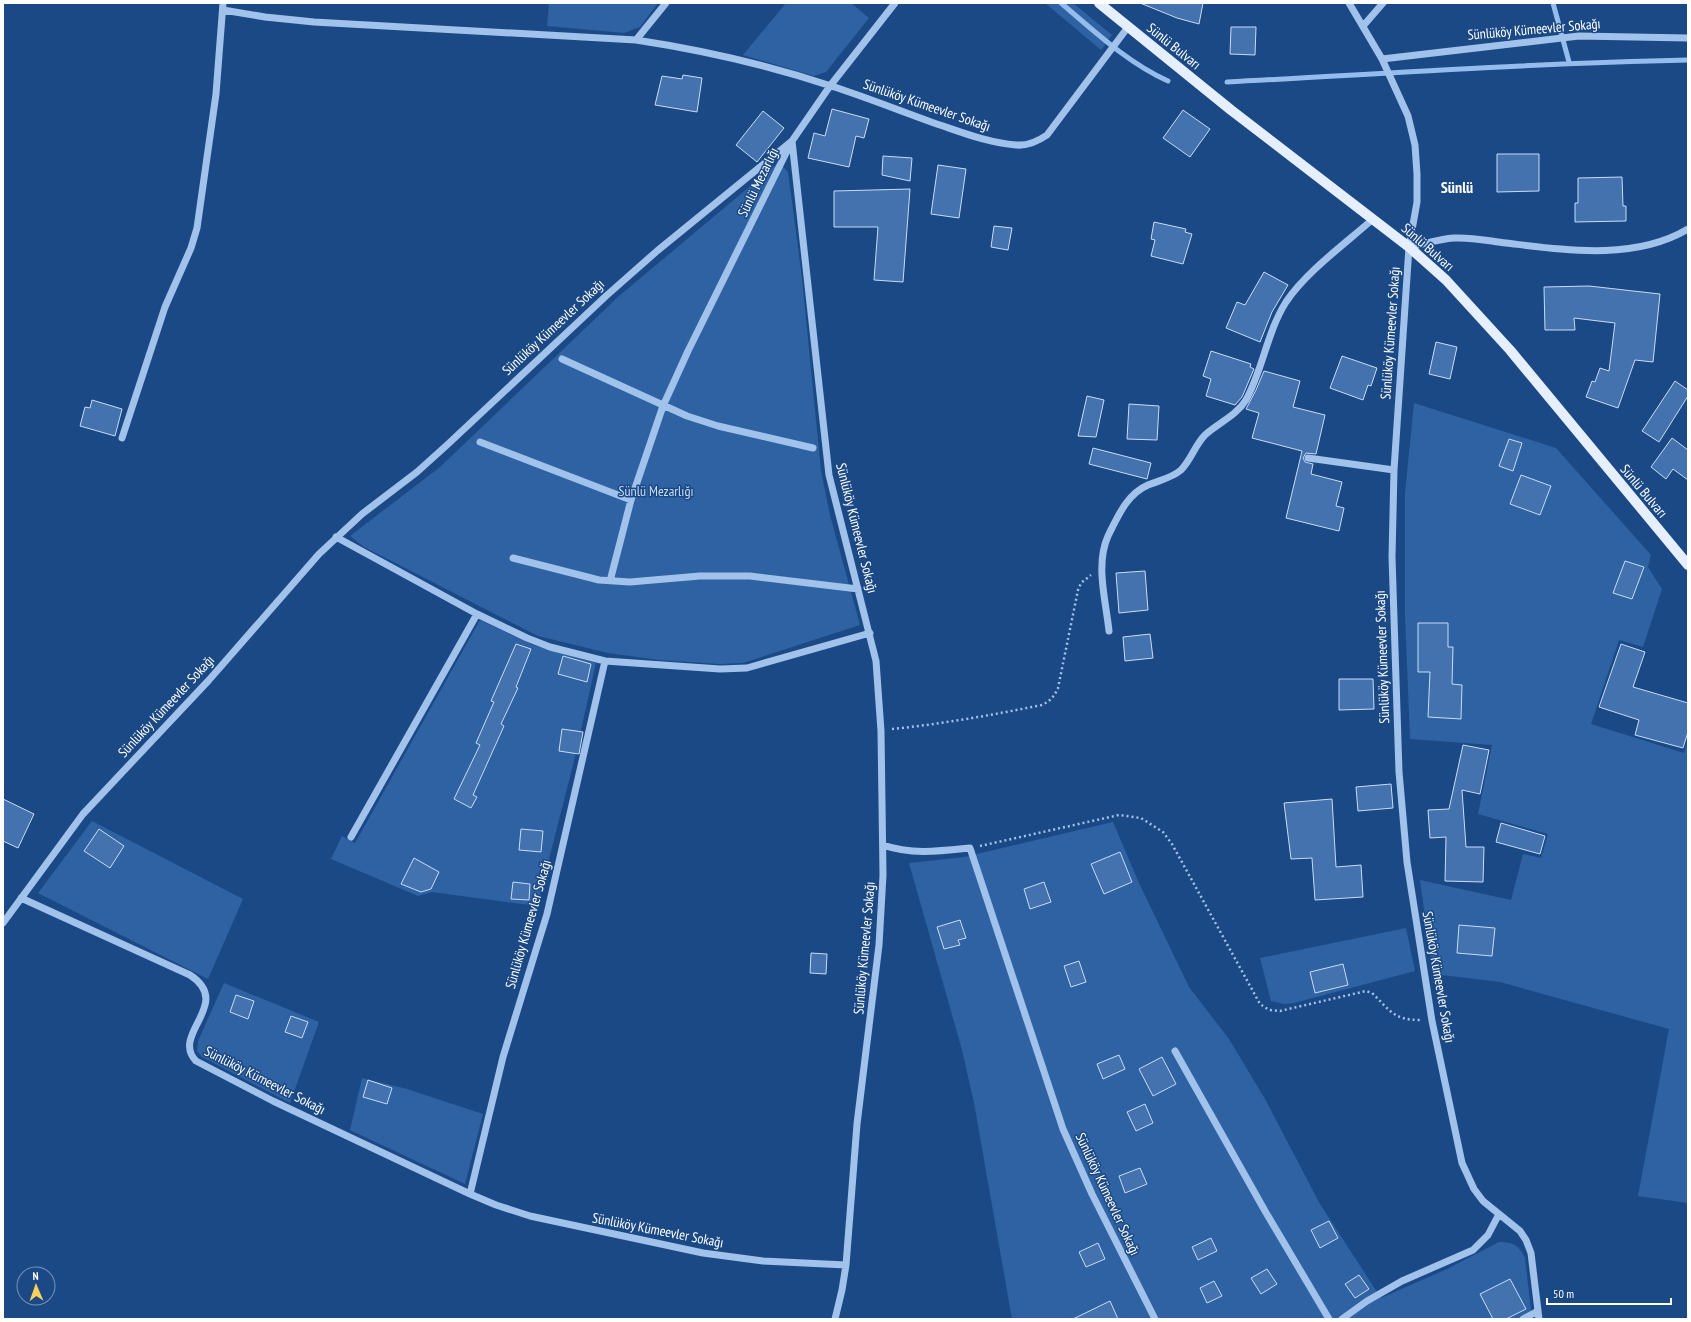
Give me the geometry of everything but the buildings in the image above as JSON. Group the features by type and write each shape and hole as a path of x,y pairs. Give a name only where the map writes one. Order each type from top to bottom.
{"main road":[{"name":"Sünlü Bulvarı","path":"1099,3 1231,110 1409,247 1446,280 1500,339 1688,565"}],"street":[{"path":"636,40 666,3"},
{"name":"Sünlüköy Kümeevler Sokağı","path":"3,923 83,814 210,680 302,573 336,537 447,446 546,350 628,276 792,141 830,86 895,3"},
{"path":"1349,3 1364,25 1382,59 1408,116 1415,145 1418,174 1417,202 1409,247"},
{"path":"1364,25 1383,3"},
{"path":"122,438 165,307 191,248 197,228 215,102 223,7"},
{"name":"Sünlüköy Kümeevler Sokağı","path":"223,7 265,18 314,22 636,40 708,53 830,86 967,135 994,142 1017,145 1028,145 1037,142 1046,135 1057,123 1128,27"},
{"name":"Sünlüköy Kümeevler Sokağı","path":"1382,59 1579,36 1688,38"},
{"name":"Sünlüköy Kümeevler Sokağı","path":"792,141 829,475 870,633 879,685 881,730 883,845 879,945 857,1124 846,1265 835,1319"},
{"name":"Sünlü Mezarlığı","path":"610,581 631,500 663,406 688,351 792,141"},
{"path":"1109,631 1102,569 1103,556 1108,538 1124,505 1134,494 1147,486 1174,476 1205,436 1240,408 1252,388 1279,317 1290,298 1310,276 1373,219"},
{"name":"Sünlüköy Kümeevler Sokağı","path":"1539,1319 1531,1253 1526,1240 1520,1231 1483,1201 1466,1175 1460,1157 1432,1020 1407,862 1399,772 1392,557 1394,470 1409,247 1454,238 1474,238 1574,249 1622,251 1666,239 1688,229"},
{"path":"562,359 663,406 707,423 813,448"},
{"path":"480,442 631,500"},
{"path":"1308,458 1394,470"},
{"path":"336,537 477,614 537,642 605,661 720,669 747,668 870,633"},
{"path":"513,558 588,578 610,581 630,582 700,576 742,576 858,589"},
{"path":"351,837 477,614"},
{"name":"Sünlüköy Kümeevler Sokağı","path":"470,1194 503,1057 549,906 605,661"},
{"path":"883,845 904,851 938,851 970,848"},
{"name":"Sünlüköy Kümeevler Sokağı","path":"970,848 1063,1129 1079,1166 1156,1319"},
{"name":"Sünlüköy Kümeevler Sokağı","path":"21,898 190,975 201,984 206,992 205,1007 190,1042 189,1049 191,1056 196,1061 273,1101 470,1194 496,1205 530,1216 703,1253 763,1261 846,1265"},
{"path":"1175,1051 1276,1232 1329,1319"},
{"path":"1342,1319 1367,1302 1402,1282 1473,1250 1488,1235 1499,1214"},
{"path":"1523,1319 1538,1311"}],"path":[{"path":"881,730 936,724 1036,706 1049,701 1057,692 1064,668 1078,590 1081,583 1102,569"},
{"path":"970,848 1105,817 1130,815 1141,818 1163,832 1172,844 1260,1004 1269,1010 1286,1010 1366,991 1372,993 1398,1018 1407,1020 1432,1020"}],"green space":[{"path":"549,3 658,3 640,27 624,33 547,26"},
{"path":"786,3 851,3 869,18 826,72 814,76 743,55"},
{"path":"1045,3 1073,3 1112,35 1101,50"},
{"name":"Sünlü Mezarlığı","path":"779,162 788,172 802,278 821,471 830,515 860,625 743,663 720,664 659,660 608,653 538,636 364,547 350,536 440,467 619,296"},
{"path":"1414,403 1556,448 1651,555 1648,567 1662,589 1643,647 1619,640 1591,724 1684,753 1688,740 1688,1203 1638,1196 1669,1029 1500,982 1433,974 1420,880 1511,900 1523,854 1541,858 1548,834 1478,814 1492,745 1410,739 1405,616 1405,493"},
{"path":"480,620 533,645 596,663 575,757 537,906 432,892 418,896 331,859 342,836 355,843"},
{"path":"92,821 243,899 208,979 38,893"},
{"path":"1113,822 1139,883 1189,987 1229,1039 1265,1099 1320,1204 1381,1298 1447,1269 1499,1242 1508,1243 1518,1247 1525,1258 1532,1319 1012,1319 974,1103 962,1050 909,863 964,857"},
{"path":"1406,928 1415,971 1294,1003 1284,1004 1271,1001 1260,958"},
{"path":"224,983 319,1022 290,1103 202,1057 197,1051 198,1041"},
{"path":"362,1078 407,1089 483,1114 465,1184 350,1130"}],"waterway":[{"path":"1061,3 1125,56 1153,74 1168,81"},
{"path":"1553,3 1569,62"},
{"path":"1227,82 1515,66 1688,60"}],"district":[{"name":"Sünlü","path":"1457,187"}]}
